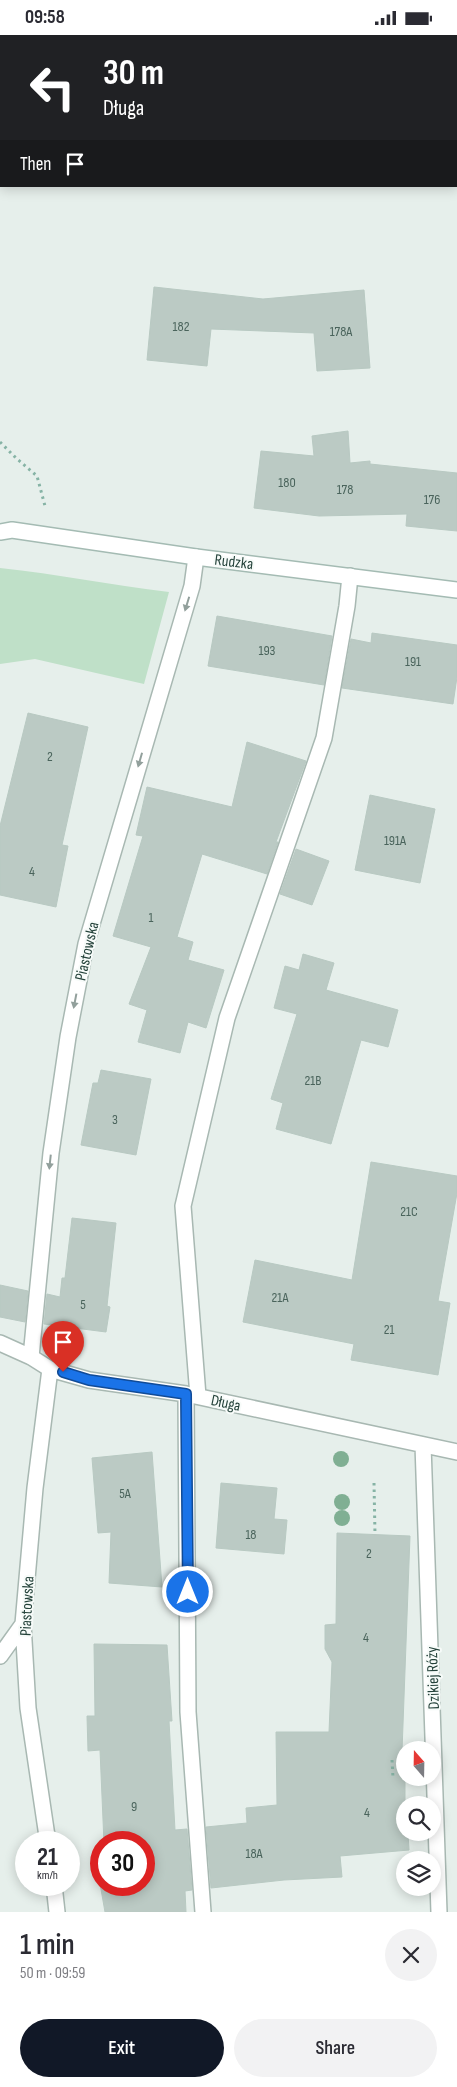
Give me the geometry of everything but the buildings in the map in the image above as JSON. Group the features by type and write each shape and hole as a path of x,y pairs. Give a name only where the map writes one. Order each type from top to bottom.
{"street":[{"name":"Rudzka","path":"4,528 196,557 457,590"},
{"name":"Piastowska","path":"31,1357 51,1153 68,1037 86,944 192,586 196,557"},
{"path":"203,1912 188,1712 192,1395 183,1206 227,1018 324,738 347,606 350,576"},
{"name":"Długa","path":"0,1343 31,1357 50,1369 89,1380 192,1395 457,1452"},
{"name":"Piastowska","path":"46,1831 28,1708 23,1624 36,1478 50,1369"},
{"name":"Dzikiej Róży","path":"423,1445 439,1912"},
{"path":"0,1656 23,1624"},
{"path":"55,1896 57,1912"}],"path":[{"path":"0,442 16,458 38,475 46,504"},
{"path":"374,1483 375,1535"},
{"path":"392,1760 393,1778"}],"green space":[{"path":"0,568 169,592 144,684 35,659 0,664"}],"route":[{"path":"63,1372 89,1380 186,1394 188,1592"}]}
